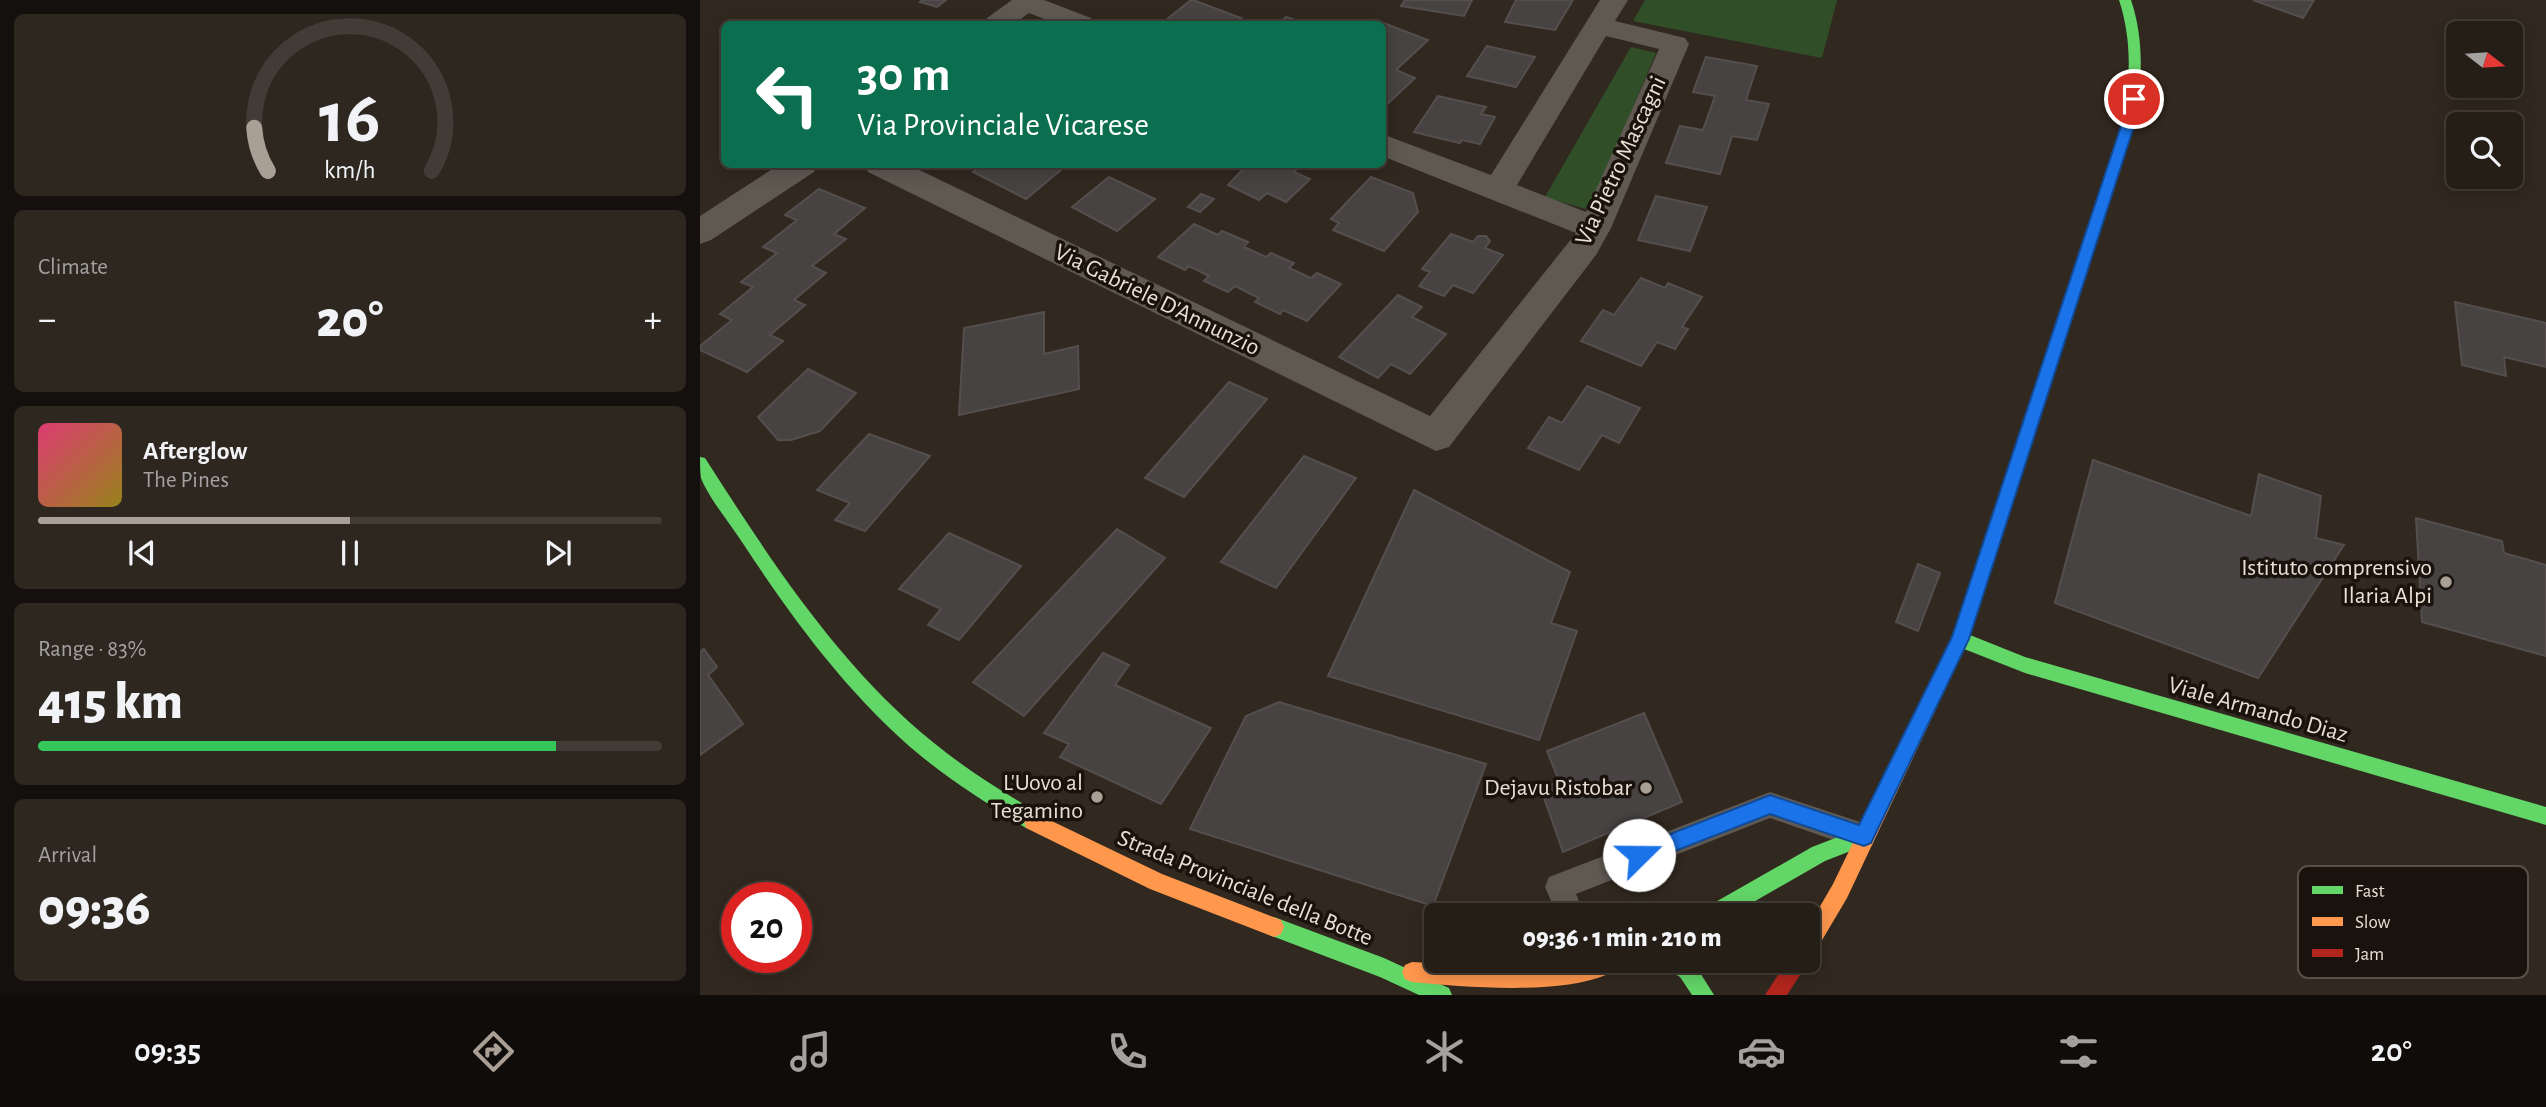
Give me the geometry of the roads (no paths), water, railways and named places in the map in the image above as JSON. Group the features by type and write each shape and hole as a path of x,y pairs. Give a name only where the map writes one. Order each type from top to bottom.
{"main road":[{"path":"1820,925 1845,881 1864,836 1960,639 2128,126 2134,99 2137,49 2129,1"},
{"name":"Strada Provinciale della Botte","path":"700,463 758,554 841,667 898,726 955,771 1032,821 1133,872 1343,954 1396,971 1442,995"},
{"name":"Viale Armando Diaz","path":"1960,639 2025,665 2095,687 2546,816"},
{"path":"1733,903 1819,854 1864,836"},
{"name":"Strada Provinciale della Botte","path":"1396,971 1485,980 1580,973"},
{"path":"1689,973 1704,995"},
{"path":"1775,995 1791,973"}],"street":[{"path":"1498,190 1614,0"},
{"path":"1002,21 1028,1 1074,21"},
{"name":"Via Pietro Mascagni","path":"1436,436 1584,247 1595,228 1675,44 1598,26"},
{"path":"1386,146 1595,228"},
{"path":"700,232 797,168"},
{"name":"Via Gabriele D'Annunzio","path":"887,168 1436,436"}],"lane":[{"path":"1566,903 1559,887 1770,805 1864,836"}],"place":[{"name":"Istituto comprensivo Ilaria Alpi","path":"2446,582"},
{"name":"Dejavu Ristobar","path":"1646,788"},
{"name":"L'Uovo al Tegamino","path":"1097,797"}]}
